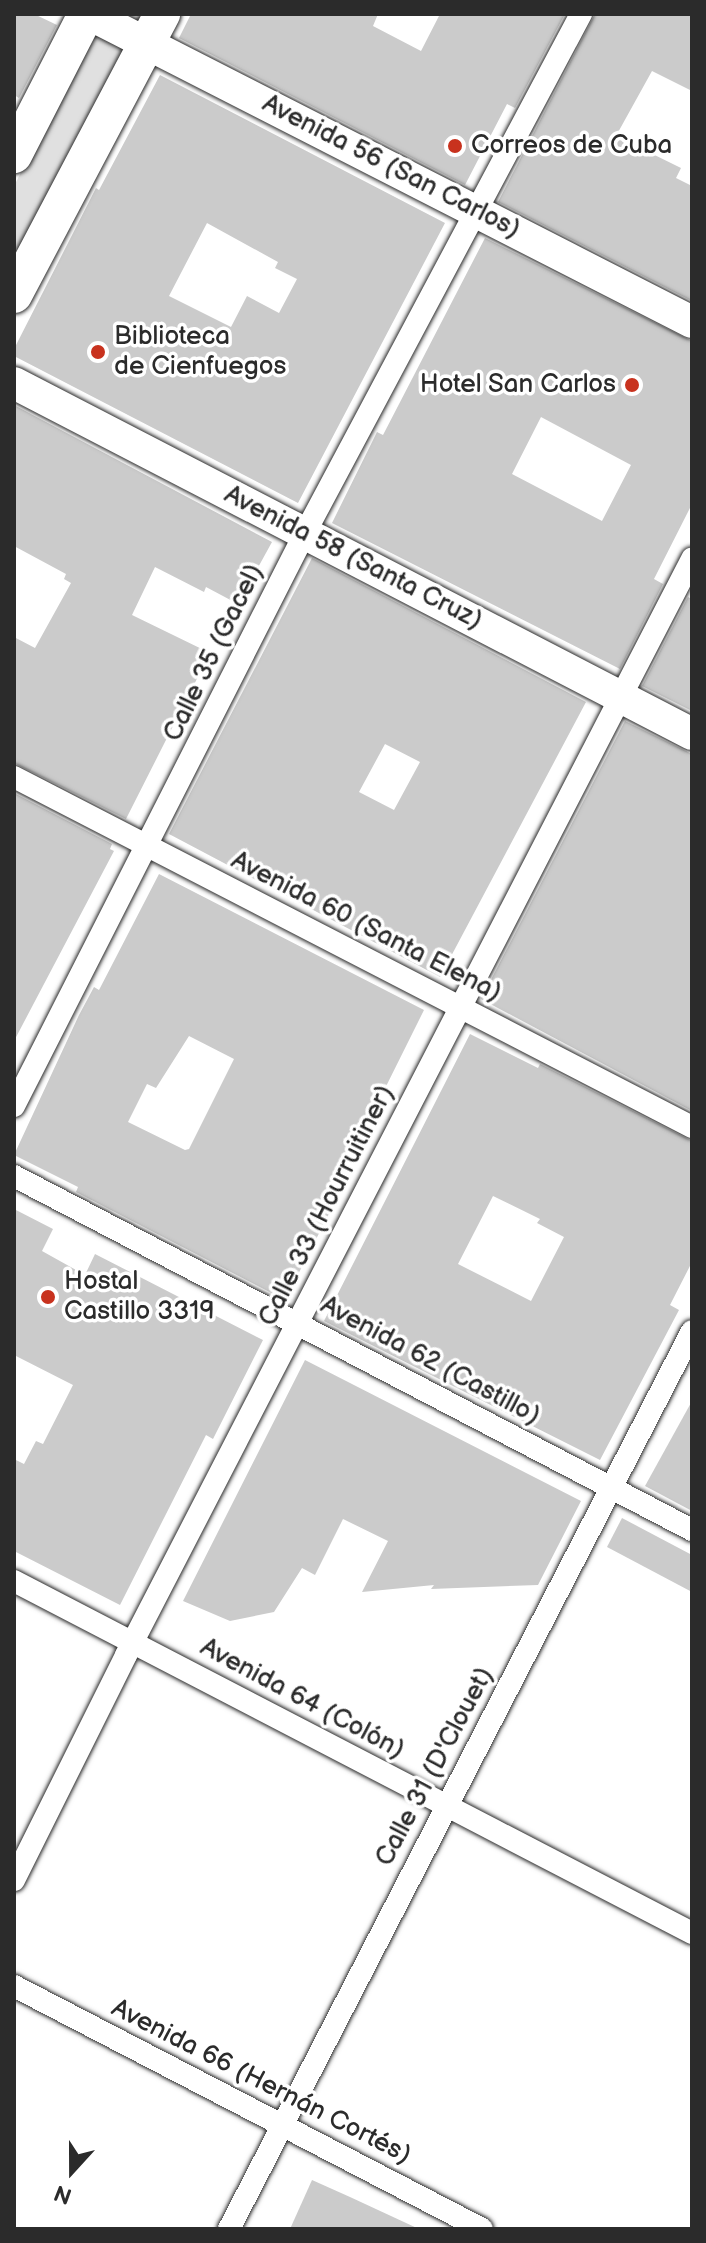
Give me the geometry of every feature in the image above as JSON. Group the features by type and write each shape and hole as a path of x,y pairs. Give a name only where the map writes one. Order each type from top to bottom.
{"main road":[{"name":"Avenida 56 (San Carlos)","path":"87,14 154,29 479,211 692,322"},
{"path":"14,155 87,14"},
{"path":"14,295 154,29"},
{"name":"Avenida 58 (Santa Cruz)","path":"14,383 692,734"}],"street":[{"name":"Calle 35 (Gacel)","path":"14,1106 149,846 305,533 479,211 581,14"},
{"name":"Calle 33 (Hourruitiner)","path":"14,1880 692,559"},
{"name":"Avenida 60 (Santa Elena)","path":"14,777 692,1127"},
{"name":"Avenida 62 (Castillo)","path":"14,1176 692,1530"},
{"name":"Calle 31 (D'Clouet)","path":"229,2229 692,1331"},
{"name":"Avenida 64 (Colón)","path":"14,1581 692,1933"},
{"name":"Avenida 66 (Hernán Cortés)","path":"14,1986 482,2229"}],"shaded area":[{"path":"103,14 152,14 14,271 14,186"}],"building":[{"path":"14,14 34,14 57,25 19,98 14,95"},
{"path":"191,14 378,14 373,26 421,51 440,14 565,14 515,108 507,104 465,185 179,38"},
{"path":"595,14 692,14 692,91 652,71 616,136 681,168 676,178 692,186 692,301 498,202"},
{"path":"160,75 445,223 298,503 14,356 14,349 96,188 99,190","holes":["207,223 278,262 275,268 297,279 279,313 247,296 231,327 169,296"]},
{"path":"485,238 692,341 692,504 654,579 663,584 620,669 332,523 377,432 383,435","holes":["541,417 631,465 602,521 512,474"]},
{"path":"14,405 272,542 238,604 206,587 204,592 155,567 132,615 210,653 126,819 14,763 14,637 35,648 71,583 64,579 66,574 14,546"},
{"path":"312,558 586,702 440,977 169,834","holes":["385,744 420,762 394,810 359,792"]},
{"path":"688,597 692,599 692,711 642,686"},
{"path":"625,721 692,754 692,1111 481,999"},
{"path":"14,793 112,844 110,849 114,851 14,1041"},
{"path":"159,874 424,1010 329,1201 334,1204 285,1300 76,1192 78,1187 14,1155 79,1015 94,987 99,990","holes":["189,1036 234,1059 189,1149 185,1150 128,1122 147,1084 156,1088"]},
{"path":"470,1034 538,1068 540,1064 692,1141 692,1262 670,1305 679,1310 600,1460 324,1321","holes":["493,1196 540,1219 537,1223 564,1237 531,1301 458,1264"]},
{"path":"14,1209 53,1229 42,1251 85,1275 95,1254 263,1340 213,1439 206,1435 120,1605 14,1551 14,1459 24,1464 36,1441 43,1444 73,1385 14,1355"},
{"path":"305,1360 581,1501 538,1585 431,1589 434,1585 362,1592 388,1541 343,1519 315,1575 302,1568 274,1612 230,1621 183,1601"},
{"path":"692,1401 692,1511 645,1486"},
{"path":"622,1518 692,1555 692,1592 607,1547"},
{"path":"312,2180 350,2197 419,2229 290,2229"}],"place":[{"name":"Correos de Cuba","path":"455,146"},
{"name":"Biblioteca de Cienfuegos","path":"98,352"},
{"name":"Hotel San Carlos","path":"632,385"},
{"name":"Hostal Castillo 3319","path":"48,1297"}]}
